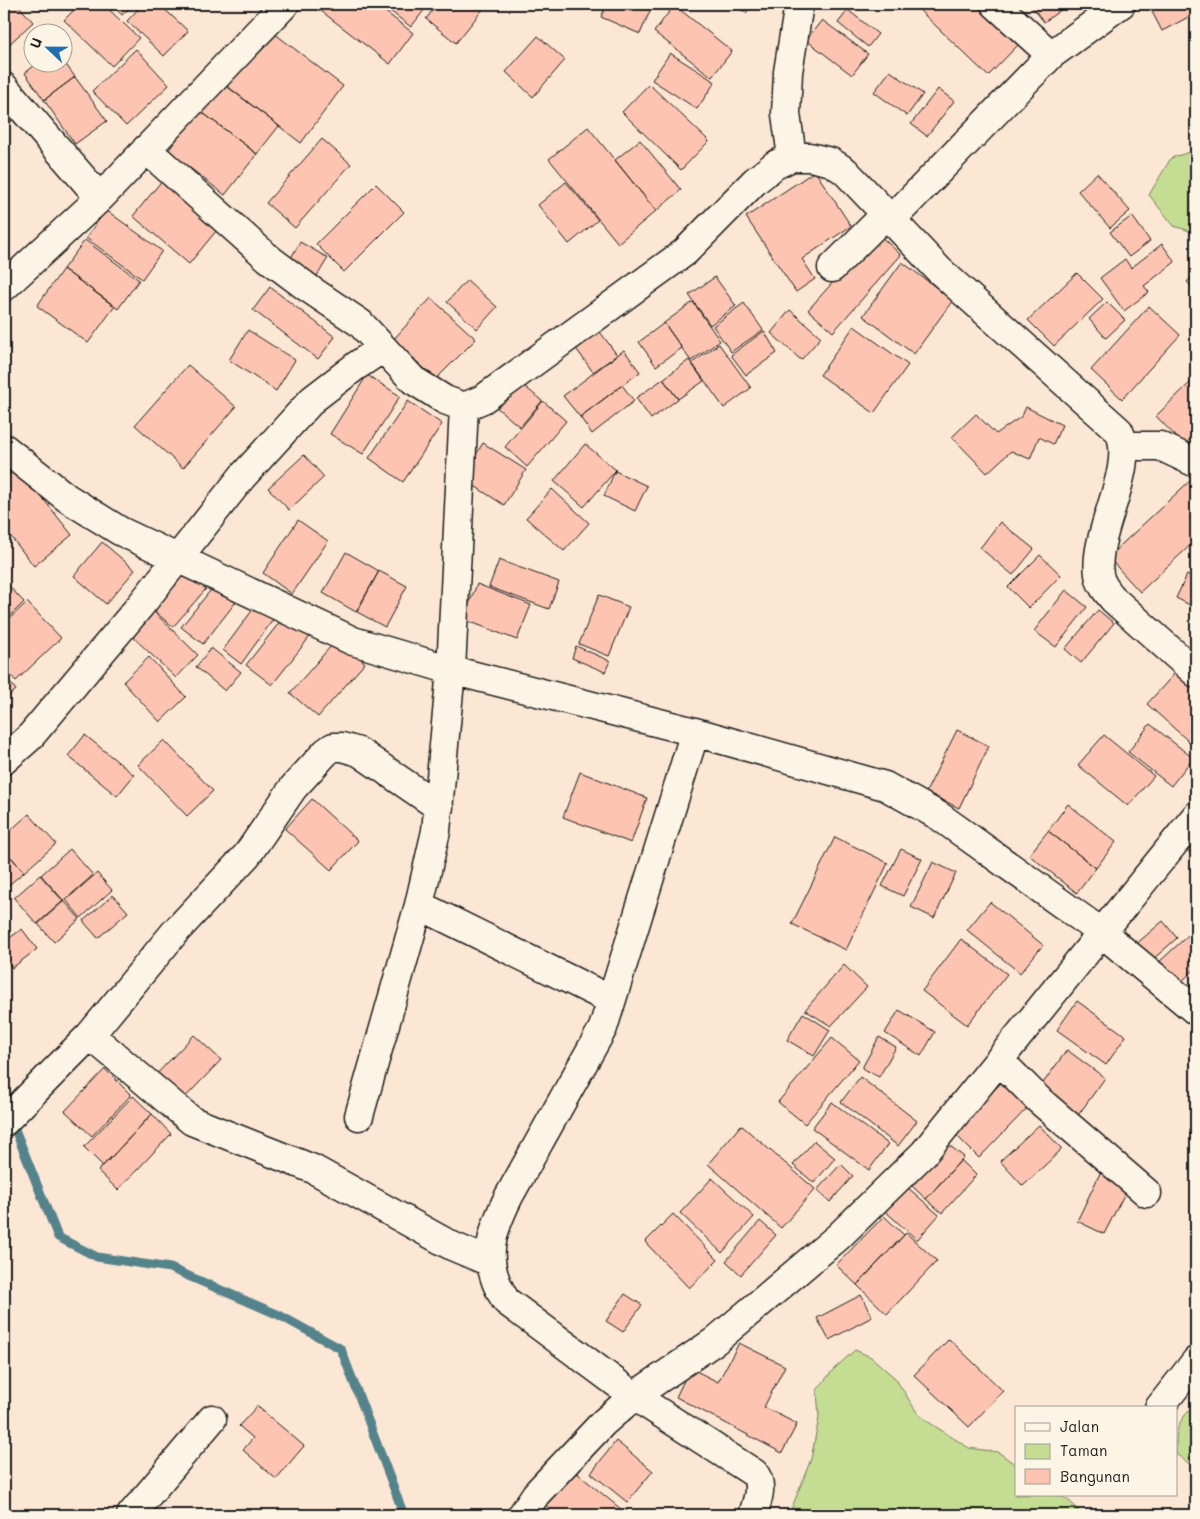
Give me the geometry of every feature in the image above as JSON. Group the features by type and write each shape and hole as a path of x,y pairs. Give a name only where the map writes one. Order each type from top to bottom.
{"street":[{"path":"4,287 100,198 285,4"},
{"path":"792,157 786,114 788,72 799,4"},
{"path":"995,4 1051,55"},
{"path":"832,268 888,218 1051,55 1121,4"},
{"path":"4,87 100,198"},
{"path":"146,149 268,258 360,323 413,380 445,400 464,407 483,399 685,252 755,181 775,165 792,157 831,162 845,171 939,270 1119,431 1124,446 1123,465 1099,560 1099,575 1104,587 1114,600 1196,673"},
{"path":"4,760 35,730 140,606 177,556 242,477 313,398 383,348"},
{"path":"359,1116 419,905 436,831 451,670 464,407"},
{"path":"1124,446 1160,446 1196,463"},
{"path":"4,448 45,481 120,531 177,556 310,622 353,641 451,670 695,732 885,786 938,816 1101,932 1196,1012"},
{"path":"695,732 603,1028 495,1224 490,1244 490,1262 497,1287 506,1301 634,1396 754,1473 759,1482 760,1492 754,1515"},
{"path":"4,1122 90,1035 175,932 247,855 293,788 326,752 333,747 342,747 358,752 439,807"},
{"path":"522,1515 536,1494 603,1423 634,1396 715,1341 838,1237 924,1153 1196,816"},
{"path":"419,905 611,1000"},
{"path":"90,1035 192,1121 313,1169 452,1246 490,1262"},
{"path":"999,1060 1040,1101 1147,1193"},
{"path":"1162,1406 1196,1362"},
{"path":"131,1515 212,1419"}],"green space":[{"path":"1196,150 1196,233 1174,226 1149,195 1171,158"},
{"path":"855,1350 871,1357 895,1378 918,1414 930,1423 969,1448 998,1452 1015,1464 1015,1496 1061,1496 1075,1506 1081,1515 789,1515 811,1459 819,1418 817,1390 834,1369"},
{"path":"1196,1405 1196,1469 1178,1456 1178,1426"}],"building":[{"path":"4,4 17,4 33,22 22,22 22,32 4,49"},
{"path":"80,4 103,4 139,38 112,66 72,28 72,22 64,20"},
{"path":"111,4 134,4 122,15"},
{"path":"143,4 159,4 188,31 164,56 127,21"},
{"path":"312,4 375,4 413,33 390,64"},
{"path":"381,4 429,4 411,27"},
{"path":"437,4 487,4 456,43 426,19"},
{"path":"607,4 653,4 640,34 601,17"},
{"path":"733,4 752,4 746,13"},
{"path":"913,4 975,4 1018,45 988,76"},
{"path":"1030,4 1069,4 1044,22"},
{"path":"1148,4 1196,4 1196,13 1162,31"},
{"path":"674,5 732,51 712,77 654,32"},
{"path":"848,10 878,34 868,47 838,23"},
{"path":"822,20 868,54 852,75 806,40"},
{"path":"270,30 343,86 301,143 227,86"},
{"path":"538,36 565,60 533,97 506,72"},
{"path":"136,49 169,85 126,126 92,91"},
{"path":"670,53 715,82 697,109 652,80"},
{"path":"890,71 923,94 907,116 874,92"},
{"path":"71,72 75,77 44,100 25,73"},
{"path":"75,77 107,121 75,144 44,100"},
{"path":"221,82 279,126 257,154 199,110"},
{"path":"649,84 709,141 681,170 622,112"},
{"path":"938,89 954,101 927,136 911,124"},
{"path":"199,110 257,154 225,195 168,151"},
{"path":"4,111 12,121 4,128"},
{"path":"588,127 656,211 618,243 549,159"},
{"path":"322,139 351,164 295,228 266,203"},
{"path":"640,140 681,190 656,211 615,160"},
{"path":"815,171 851,226 802,259 815,279 796,292 746,217"},
{"path":"1097,173 1130,211 1110,228 1078,191"},
{"path":"165,177 221,225 189,264 133,216"},
{"path":"566,182 598,220 569,244 538,205"},
{"path":"376,184 404,212 344,272 316,244"},
{"path":"106,210 162,251 142,279 86,238"},
{"path":"1132,216 1150,241 1129,257 1110,232"},
{"path":"877,233 901,255 833,332 808,310"},
{"path":"85,240 139,280 118,309 63,269"},
{"path":"300,242 328,258 314,281 287,265"},
{"path":"1162,244 1175,262 1144,286 1149,292 1124,311 1100,278 1125,259 1131,268"},
{"path":"902,262 953,300 914,354 863,316"},
{"path":"63,269 115,306 88,343 37,306"},
{"path":"1196,272 1196,291 1187,282"},
{"path":"1077,273 1103,299 1054,346 1028,320"},
{"path":"715,277 736,306 710,325 689,295"},
{"path":"467,280 497,307 477,329 447,302"},
{"path":"270,287 335,337 318,359 253,310"},
{"path":"431,298 476,339 436,379 393,340"},
{"path":"693,302 720,341 691,361 664,323"},
{"path":"1107,302 1125,320 1106,338 1089,319"},
{"path":"744,303 763,330 731,352 713,326"},
{"path":"1149,306 1180,335 1122,399 1091,370"},
{"path":"790,310 821,337 801,360 771,333"},
{"path":"664,323 682,348 656,366 639,342"},
{"path":"595,325 617,355 593,372 572,343"},
{"path":"854,326 908,365 874,413 820,375"},
{"path":"248,330 295,360 276,391 229,360"},
{"path":"764,331 777,353 746,375 731,355"},
{"path":"719,344 751,388 724,408 692,363"},
{"path":"624,350 640,372 580,417 563,396"},
{"path":"689,360 704,381 678,399 663,379"},
{"path":"188,365 236,407 183,468 135,425"},
{"path":"367,375 400,396 363,454 330,434"},
{"path":"1196,377 1196,434 1184,445 1156,416"},
{"path":"663,379 678,399 651,419 636,398"},
{"path":"517,380 542,401 520,427 496,407"},
{"path":"622,385 634,401 592,434 580,417"},
{"path":"408,401 442,424 403,482 369,458"},
{"path":"543,401 566,421 527,467 505,447"},
{"path":"1026,407 1062,425 1053,444 1039,437 1030,459 1011,451 987,473 952,437 976,414 996,434 1022,416"},
{"path":"483,443 526,470 504,505 462,478"},
{"path":"585,444 616,470 584,507 554,481"},
{"path":"304,455 324,477 289,510 268,488"},
{"path":"18,467 72,535 34,566 4,528 4,479"},
{"path":"615,471 647,486 635,511 604,496"},
{"path":"1194,477 1196,479 1196,540 1140,592 1108,557"},
{"path":"552,489 589,523 564,551 526,518"},
{"path":"298,520 328,541 292,594 263,573"},
{"path":"1000,522 1034,549 1013,575 980,548"},
{"path":"102,542 135,570 106,604 74,576"},
{"path":"346,552 379,571 356,612 323,593"},
{"path":"1040,555 1061,575 1029,608 1008,587"},
{"path":"499,560 559,582 549,609 489,587"},
{"path":"191,566 211,583 173,627 153,610"},
{"path":"379,571 407,586 385,627 357,612"},
{"path":"1187,575 1196,580 1196,608 1176,598"},
{"path":"4,581 24,602 4,622"},
{"path":"218,581 239,598 203,644 181,627"},
{"path":"477,584 531,605 517,640 463,619"},
{"path":"1066,590 1087,607 1056,647 1034,631"},
{"path":"599,595 629,607 609,656 579,644"},
{"path":"27,602 61,638 16,681 4,668 4,624"},
{"path":"257,604 275,617 241,664 223,650"},
{"path":"1098,610 1114,623 1081,663 1065,649"},
{"path":"154,612 198,655 176,678 132,636"},
{"path":"286,614 312,634 272,685 246,665"},
{"path":"338,638 365,663 318,717 290,693"},
{"path":"576,646 610,661 605,672 572,658"},
{"path":"211,648 241,672 225,691 196,667"},
{"path":"149,657 186,697 160,722 123,682"},
{"path":"1177,671 1196,688 1196,748 1147,704"},
{"path":"4,675 16,690 4,700"},
{"path":"1150,724 1193,758 1171,786 1128,752"},
{"path":"957,730 989,746 959,808 926,792"},
{"path":"85,735 134,775 117,796 68,756"},
{"path":"1104,735 1154,776 1128,806 1078,765"},
{"path":"164,740 213,791 187,816 138,765"},
{"path":"580,772 647,798 631,843 563,817"},
{"path":"312,799 358,841 331,870 285,829"},
{"path":"1068,804 1116,842 1096,868 1048,831"},
{"path":"29,814 56,844 24,872 4,849 4,836"},
{"path":"1196,830 1196,859 1182,845"},
{"path":"1048,831 1096,868 1077,893 1029,855"},
{"path":"835,837 888,863 846,950 792,924"},
{"path":"4,849 24,872 4,889"},
{"path":"70,849 93,875 64,901 41,875"},
{"path":"901,849 922,859 903,896 882,886"},
{"path":"933,862 956,873 934,918 911,907"},
{"path":"97,873 112,890 81,918 66,900"},
{"path":"40,875 63,901 37,924 14,898"},
{"path":"113,895 128,912 98,938 83,921"},
{"path":"64,901 80,919 54,942 38,924"},
{"path":"990,902 1043,945 1020,973 967,930"},
{"path":"1163,921 1177,938 1150,962 1135,945"},
{"path":"1196,928 1196,968 1178,985 1158,963"},
{"path":"22,929 37,949 12,968 4,957 4,942"},
{"path":"961,939 1007,974 967,1025 922,991"},
{"path":"844,965 867,987 831,1026 805,1010"},
{"path":"1077,1001 1126,1036 1106,1065 1057,1030"},
{"path":"899,1010 935,1032 921,1056 885,1033"},
{"path":"803,1013 830,1030 814,1056 787,1040"},
{"path":"194,1035 221,1060 177,1106 150,1081"},
{"path":"879,1037 896,1047 879,1077 862,1068"},
{"path":"832,1038 859,1060 805,1124 778,1102"},
{"path":"1067,1050 1105,1078 1076,1118 1038,1090"},
{"path":"105,1069 131,1095 92,1136 65,1111"},
{"path":"860,1077 917,1121 898,1146 841,1102"},
{"path":"1005,1079 1031,1104 979,1158 953,1132"},
{"path":"133,1096 152,1114 103,1166 84,1147"},
{"path":"832,1102 888,1144 869,1170 812,1128"},
{"path":"152,1114 171,1134 118,1190 98,1171"},
{"path":"741,1125 815,1189 781,1228 708,1164"},
{"path":"1039,1125 1062,1149 1023,1186 1000,1161"},
{"path":"814,1141 835,1158 814,1183 793,1165"},
{"path":"949,1145 964,1157 926,1199 912,1186"},
{"path":"961,1160 976,1175 942,1213 926,1199"},
{"path":"841,1164 853,1176 830,1202 817,1190"},
{"path":"1102,1169 1130,1183 1104,1234 1077,1221"},
{"path":"712,1178 754,1217 722,1253 680,1213"},
{"path":"906,1186 939,1215 917,1240 884,1210"},
{"path":"673,1214 718,1260 689,1288 645,1242"},
{"path":"884,1216 904,1235 857,1285 836,1265"},
{"path":"760,1221 776,1235 741,1275 726,1261"},
{"path":"906,1233 937,1261 887,1314 857,1285"},
{"path":"625,1294 642,1305 623,1332 606,1321"},
{"path":"861,1295 872,1317 829,1340 817,1318"},
{"path":"949,1339 1003,1391 969,1427 914,1375"},
{"path":"739,1343 785,1366 764,1407 797,1424 782,1453 676,1397 690,1368 718,1382"},
{"path":"257,1406 304,1446 276,1479 243,1450 253,1438 239,1426"},
{"path":"616,1441 653,1471 627,1502 591,1473"},
{"path":"572,1469 622,1510 617,1515 558,1515 544,1504"}],"waterway":[{"path":"4,1102 58,1237 97,1257 170,1268 279,1315 341,1349 404,1515"}]}
